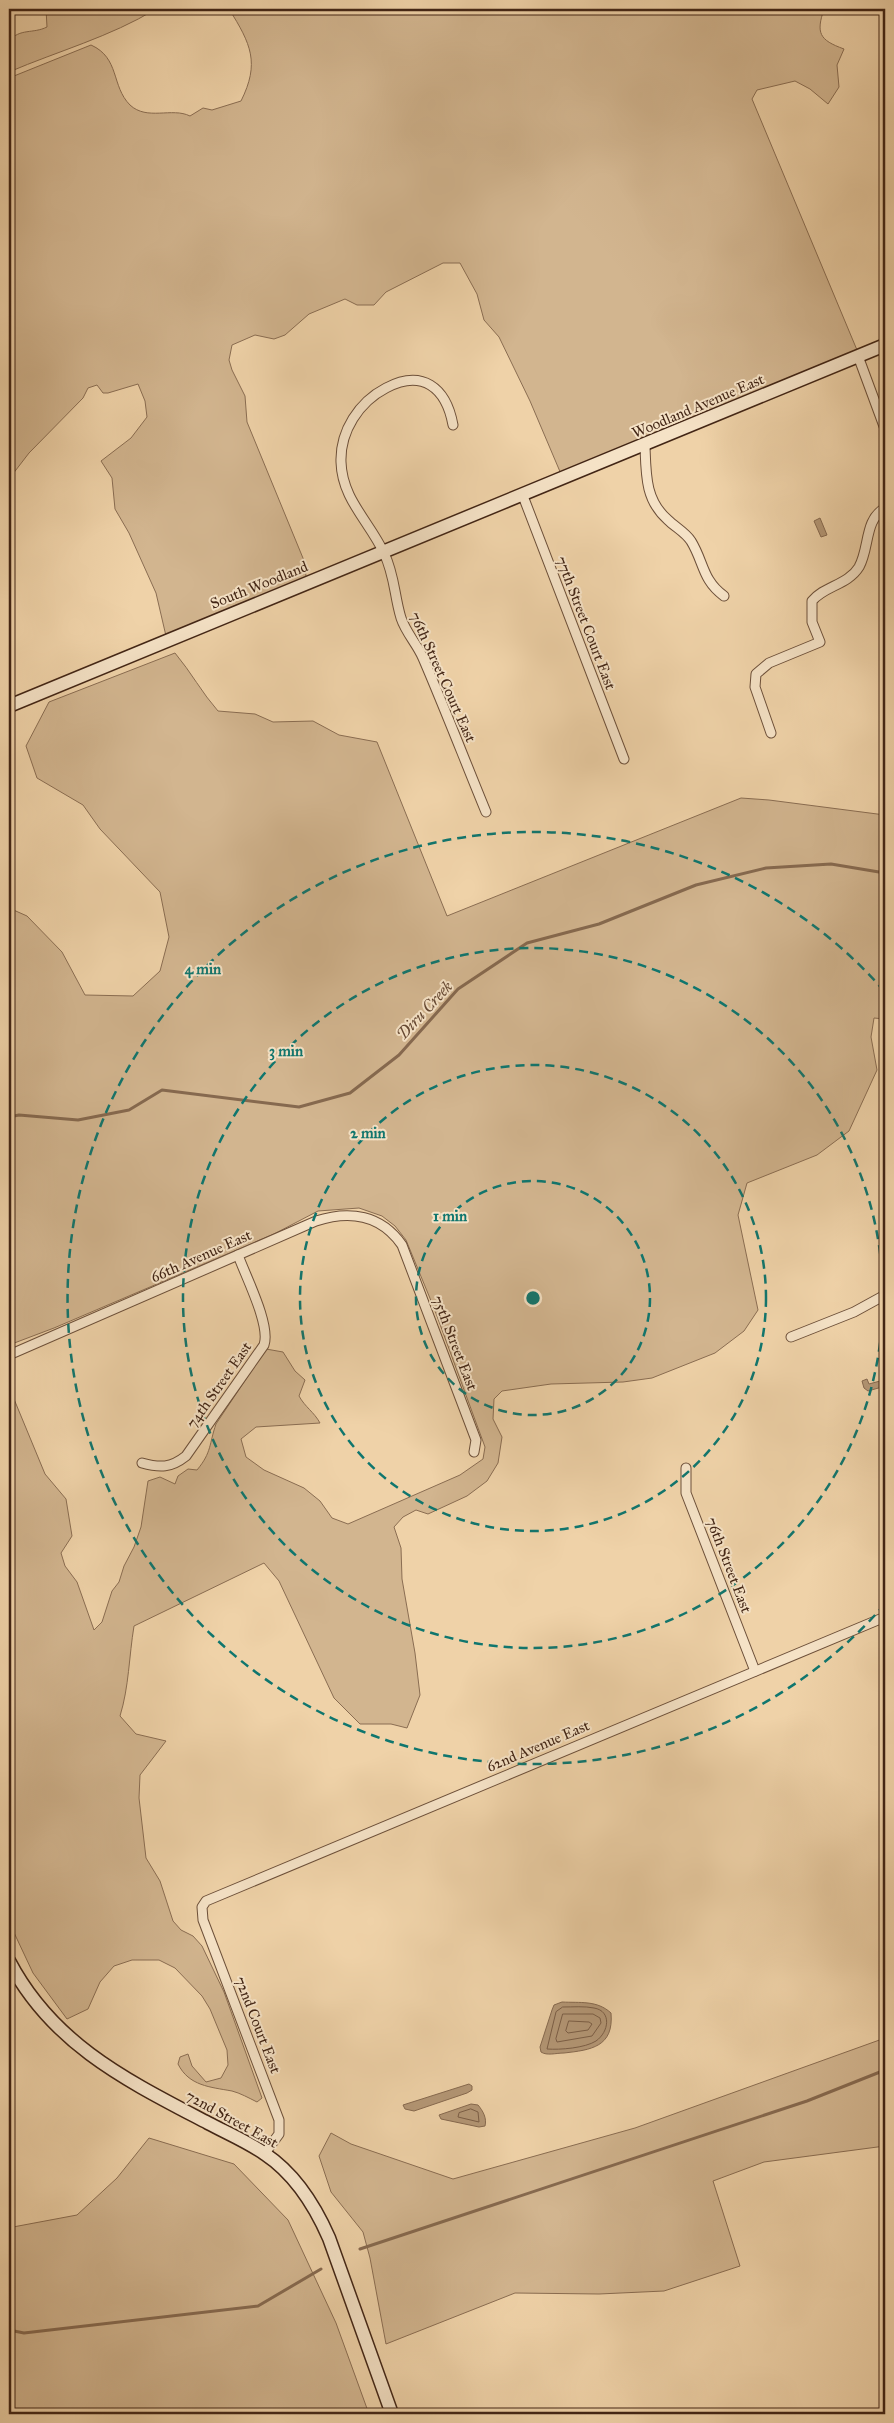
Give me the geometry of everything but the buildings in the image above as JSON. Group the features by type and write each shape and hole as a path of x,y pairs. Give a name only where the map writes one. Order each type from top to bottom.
{"street":[{"name":"Woodland Avenue East","path":"523,496 885,345"},
{"path":"858,356 885,429"},
{"name":"76th Street Court East","path":"453,425 451,414 441,393 428,382 398,383 376,394 351,421 342,445 340,461 344,484 365,524 383,551 395,580 401,618 423,657 486,812"},
{"path":"645,446 646,478 652,501 661,514 688,538 709,582 724,596"},
{"name":"South Woodland","path":"9,706 383,551 523,496"},
{"name":"77th Street Court East","path":"523,496 624,759"},
{"path":"771,733 755,687 756,674 769,663 820,642 812,622 812,602 821,593 846,580 857,570 872,520 885,508"},
{"name":"66th Avenue East","path":"9,1356 316,1221 343,1216 358,1216 376,1221 391,1232 402,1245"},
{"name":"75th Street East","path":"402,1245 476,1440 474,1452"},
{"name":"74th Street East","path":"142,1463 162,1467 178,1463 186,1456 264,1345 266,1338 263,1321 238,1255"},
{"path":"791,1336 854,1312 885,1296"},
{"name":"76th Street East","path":"686,1468 686,1493 755,1671"},
{"name":"62nd Avenue East","path":"203,1904 229,1889 885,1617"},
{"name":"72nd Court East","path":"203,1904 201,1910 203,1920 279,2120 279,2134 265,2153"},
{"name":"72nd Street East","path":"9,1961 13,1980 55,2025 97,2061 265,2153 298,2185 320,2218 351,2295 392,2414"}],"shaded area":[{"path":"46,9 156,9 121,28 9,72 9,41 18,34 47,27"},
{"path":"229,9 824,9 820,24 822,35 829,42 844,49 837,65 839,87 828,104 810,89 795,81 757,90 752,99 857,350 561,474 530,401 499,337 484,320 477,294 460,263 443,263 386,292 374,305 357,305 345,299 309,314 285,335 274,339 255,335 232,345 229,360 245,396 247,422 305,563 306,577 166,636 156,593 129,533 115,509 112,478 101,461 131,438 147,417 145,401 138,384 108,393 103,393 97,385 88,388 83,398 29,453 9,479 9,78 91,45 107,57 124,98 137,110 190,116 203,108 212,110 241,101 250,76 250,54 243,33"},
{"path":"175,653 218,711 255,714 273,722 313,721 339,735 377,742 447,916 741,798 885,815 885,1019 874,1018 871,1037 877,1070 849,1131 817,1155 747,1183 738,1215 758,1310 744,1331 715,1353 652,1378 623,1382 551,1384 502,1391 494,1399 493,1419 502,1437 498,1463 487,1481 467,1496 428,1514 416,1510 403,1517 394,1527 401,1548 402,1579 420,1695 407,1728 391,1724 360,1724 334,1698 279,1581 264,1563 134,1626 127,1683 120,1716 136,1734 166,1741 140,1775 139,1798 146,1858 160,1881 173,1921 181,1930 193,1936 202,1946 224,1992 262,2098 257,2102 235,2092 194,2081 188,2077 178,2064 180,2057 188,2054 192,2066 206,2082 221,2078 228,2065 227,2050 210,2009 202,1996 175,1968 159,1960 132,1960 114,1966 100,1982 88,2009 67,2019 33,1973 9,1922 9,1387 45,1474 66,1499 72,1536 61,1553 65,1566 77,1582 94,1630 102,1622 112,1591 119,1582 124,1566 134,1547 141,1527 148,1481 160,1477 175,1484 178,1476 188,1469 197,1470 208,1453 216,1424 266,1349 283,1352 295,1371 305,1380 299,1396 320,1423 256,1427 241,1439 246,1457 264,1470 304,1488 320,1501 332,1518 348,1524 460,1475 483,1459 485,1447 434,1308 406,1240 395,1226 382,1216 359,1208 318,1211 274,1234 54,1328 9,1345 9,908 27,916 62,952 85,995 133,996 160,971 169,937 160,892 100,829 83,805 37,778 26,746 49,702"},
{"path":"885,2038 885,2146 764,2162 713,2181 740,2266 664,2291 599,2294 515,2293 386,2344 370,2258 363,2232 331,2192 319,2156 331,2133 351,2144 453,2179 635,2128"},
{"path":"149,2138 234,2164 288,2220 336,2323 369,2414 9,2414 9,2224 13,2227 77,2215 117,2178"}],"water":[{"path":"820,518 827,535 821,537 814,521"},
{"path":"867,1379 869,1384 880,1381 882,1387 868,1391 864,1388 862,1381"},
{"path":"562,2002 594,2004 611,2013 609,2033 605,2040 599,2045 583,2050 552,2054 541,2052 540,2047 554,2005"},
{"path":"469,2084 472,2086 472,2090 467,2093 414,2111 405,2109 403,2105"},
{"path":"471,2104 478,2105 485,2117 485,2126 479,2127 441,2119 439,2115"}],"waterway":[{"name":"Diru Creek","path":"9,1117 19,1115 78,1120 129,1110 162,1090 299,1107 350,1093 399,1055 458,989 527,943 599,924 696,885 766,868 831,864 885,873"},
{"path":"360,2249 807,2101 885,2070"},
{"path":"9,2330 24,2333 258,2306 321,2269"}]}
